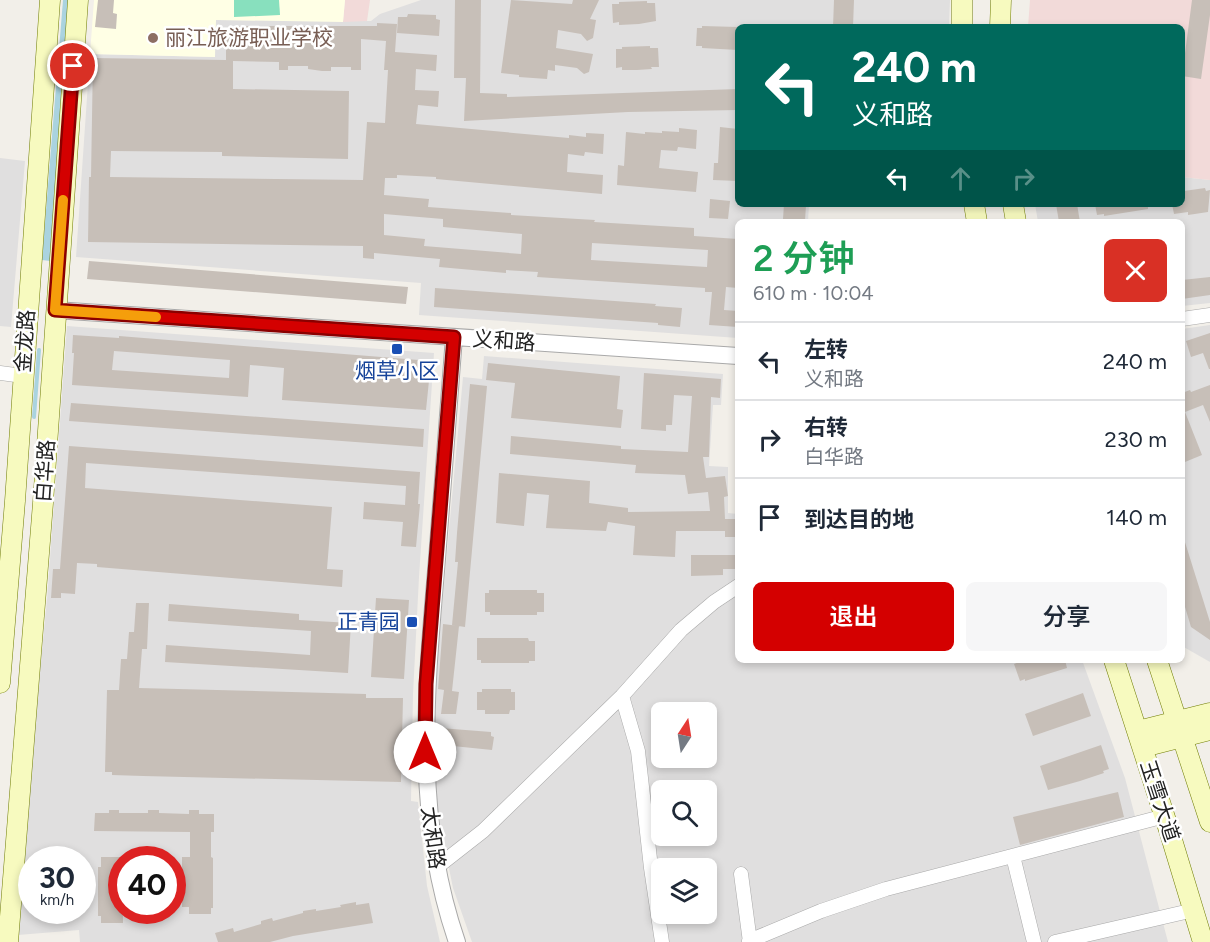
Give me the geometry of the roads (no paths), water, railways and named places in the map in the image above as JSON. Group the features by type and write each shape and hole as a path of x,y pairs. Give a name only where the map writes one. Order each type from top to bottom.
{"main road":[{"name":"金龙路","path":"0,682 6,540 23,376 50,0"},
{"name":"白华路","path":"8,942 43,503 78,0"},
{"path":"962,0 962,24"},
{"path":"1000,24 1001,0"},
{"name":"玉雪大道","path":"1115,663 1203,942"},
{"name":"玉雪大道","path":"1157,663 1210,822"},
{"path":"1140,739 1180,728 1210,713"},
{"path":"1180,728 1210,730"}],"street":[{"name":"义和路","path":"55,310 735,356"},
{"path":"1185,319 1210,315"},
{"name":"太和路","path":"454,337 425,709 427,797 437,867 457,942"},
{"path":"0,373 23,376"},
{"path":"437,867 483,831 622,696 681,630 714,602 735,588"},
{"path":"622,696 638,751 662,942"},
{"path":"741,874 749,941 864,896 1165,816"},
{"path":"1013,856 1034,942"},
{"path":"1055,942 1194,910"}],"water":[{"path":"63,0 71,0 50,261 42,260"}],"waterway":[{"path":"34,417 39,350"}],"place":[{"name":"丽江旅游职业学校","path":"153,38"},
{"name":"烟草小区","path":"397,349"},
{"name":"正青园","path":"412,622"}]}
